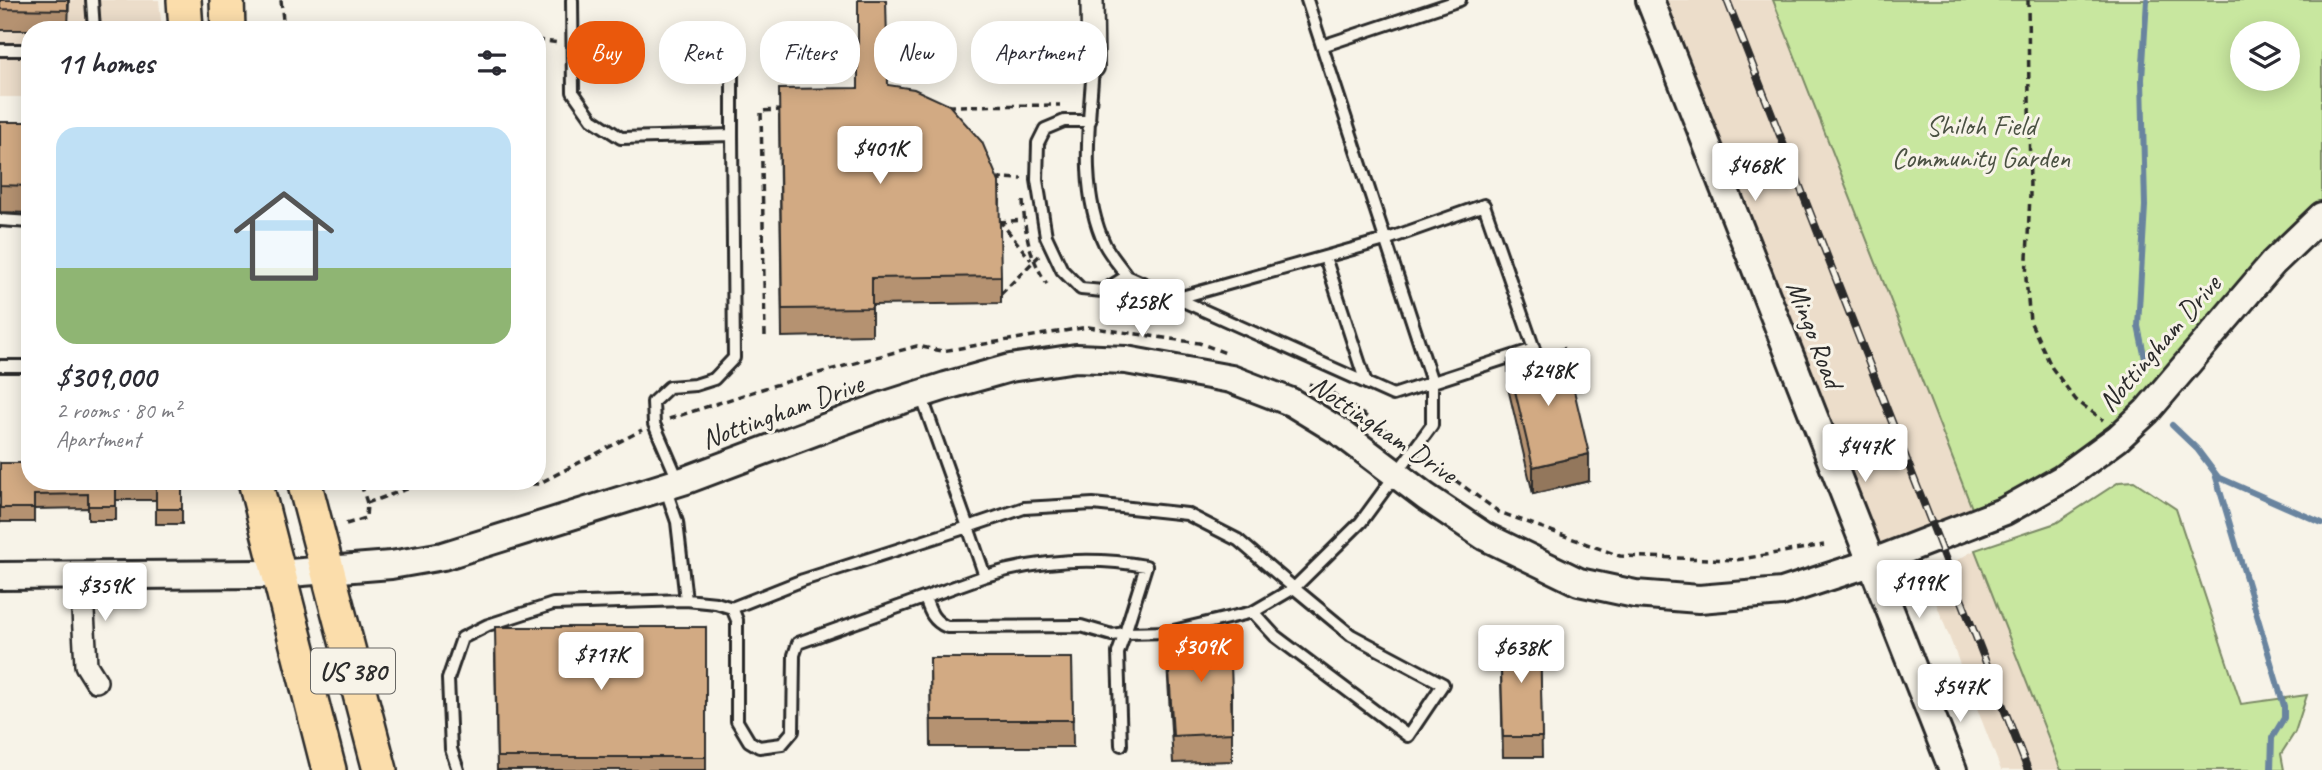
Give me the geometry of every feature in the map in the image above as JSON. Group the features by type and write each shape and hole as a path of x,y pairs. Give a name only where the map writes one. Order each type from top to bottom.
{"main road":[{"path":"184,0 185,21"},
{"path":"227,0 228,21"},
{"name":"US 380","path":"257,490 328,770"},
{"name":"US 380","path":"306,490 380,770"}],"street":[{"path":"1092,0 1092,21"},
{"name":"Mingo Road","path":"1650,0 1953,770"},
{"name":"Nottingham Drive","path":"0,576 277,574 391,565 443,556 672,484 920,394 1010,368 1076,358 1126,360 1231,379 1291,402 1340,432 1484,536 1578,582 1635,594 1699,599 1782,592 1871,563 2025,501 2062,479 2122,434 2147,411 2273,263 2322,216"},
{"path":"81,576 86,664 96,681"}],"lane":[{"path":"92,0 93,21"},
{"path":"572,0 572,21"},
{"path":"925,598 930,614 938,623 947,627 1081,626 1112,635 1169,632 1253,612 1294,588 1361,522 1432,425 1432,382 1307,0"},
{"path":"1322,46 1460,0"},
{"path":"0,50 21,50"},
{"path":"573,84 573,93 592,119 621,138 732,135"},
{"path":"686,600 672,484 654,424 653,402 669,387 695,385 714,379 734,358 732,84"},
{"path":"1092,84 1088,163 1091,206 1105,246 1128,276 1393,395 1534,349 1484,205 1385,240 1178,298"},
{"path":"1090,121 1064,121 1045,129 1038,143 1037,180 1046,236 1062,270 1081,289 1103,291 1128,276"},
{"path":"0,220 21,221"},
{"path":"1325,257 1366,383"},
{"path":"0,366 21,366"},
{"path":"920,394 985,576"},
{"path":"458,770 451,749 448,679 462,638 488,625 554,604 686,600 716,603 732,608 803,580 1024,508 1093,504 1187,514 1238,540 1351,635 1443,684 1408,736 1275,636 1253,612"},
{"path":"732,608 737,620 737,721 749,741 759,747 782,744 793,731 794,655 798,643 985,576 1041,562 1112,560 1146,566 1118,653 1121,745"}],"path":[{"path":"281,0 283,21"},
{"path":"2028,0 2030,195 2026,279 2030,321 2052,368 2076,400 2122,434"},
{"path":"546,41 567,44"},
{"path":"941,116 947,106 1091,105"},
{"path":"765,336 761,111 787,110"},
{"path":"1022,179 1000,178 999,222 1033,262"},
{"path":"999,222 1024,220"},
{"path":"1001,294 1051,247"},
{"path":"546,480 654,424 768,387 917,346 942,351 1088,327 1199,343 1236,356"},
{"path":"1308,384 1332,393 1499,512 1620,556 1736,560 1825,545"},
{"path":"346,524 366,518 367,503 363,490"},
{"path":"367,503 404,490"}],"shaded area":[{"path":"0,0 159,0 161,21 21,21 21,97 0,97"},
{"path":"1650,0 1773,0 1977,521 1871,563"},
{"path":"1975,550 2060,770 2001,770 1926,577"}],"green space":[{"name":"Shiloh Field Community Garden","path":"1773,0 2322,0 2322,216 2147,411 1977,521"},
{"path":"2134,481 2176,509 2241,704 2307,695 2295,732 2281,754 2284,770 2061,770 1975,550 2056,523 2119,482"}],"building":[{"path":"0,0 68,0 68,10 0,9"},
{"path":"858,0 886,0 886,21 874,21 874,84 914,89 949,105 982,142 999,182 1001,276 872,278 872,308 782,309 779,89 858,88"},
{"path":"0,122 21,122 21,186 0,185"},
{"path":"1564,348 1589,454 1533,467 1508,361"},
{"path":"0,463 21,463 21,490 116,490 116,506 88,506 88,494 34,495 34,508 0,508"},
{"path":"156,490 182,490 182,509 156,509"},
{"path":"495,627 706,627 706,757 497,757"},
{"path":"1230,633 1232,733 1173,736 1167,636"},
{"path":"1500,634 1540,634 1542,737 1503,737"},
{"path":"930,658 1072,658 1073,720 931,720"}],"waterway":[{"path":"2145,359 2138,326 2145,206 2142,79 2147,0"},
{"path":"2172,425 2197,449 2218,477 2322,523"},
{"path":"2215,474 2284,706 2284,718 2272,738 2271,770"}],"railway":[{"path":"1727,0 2028,770"}]}
